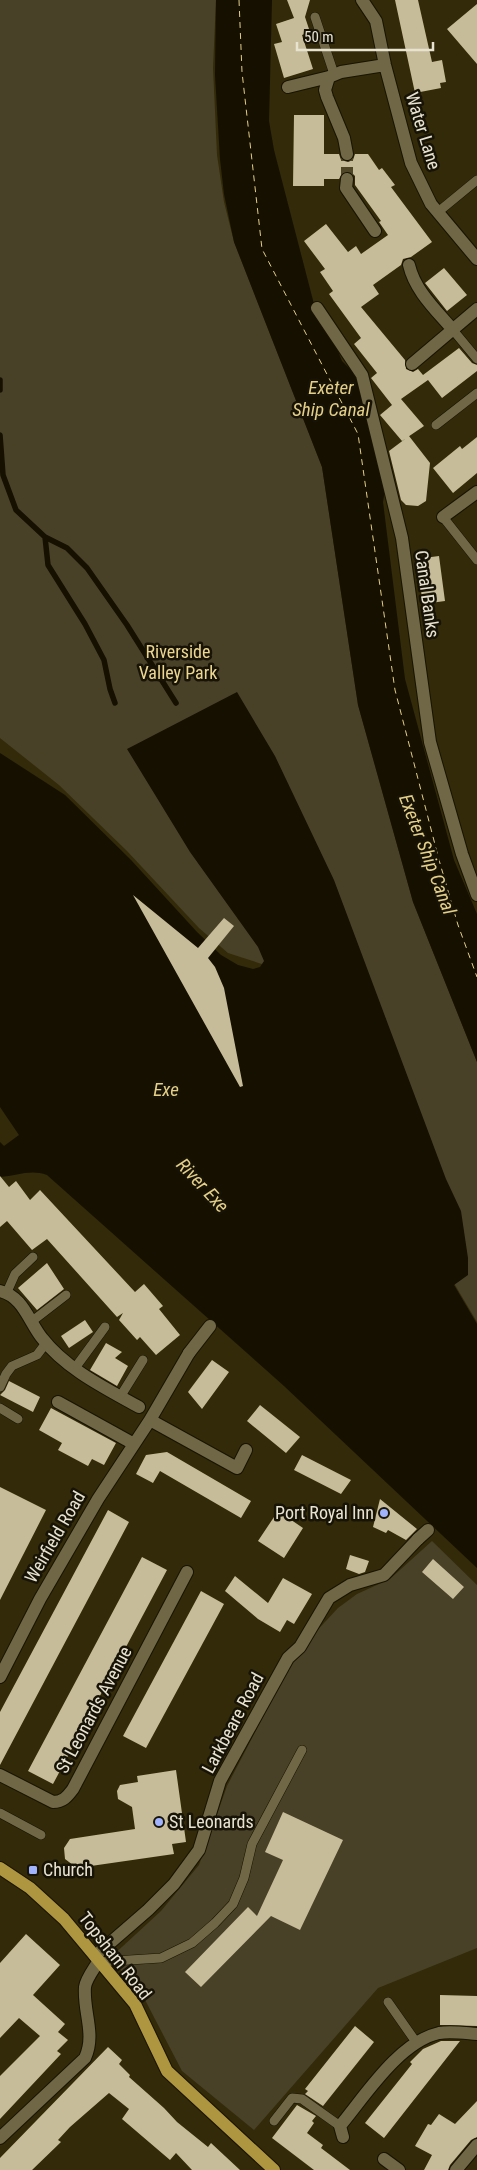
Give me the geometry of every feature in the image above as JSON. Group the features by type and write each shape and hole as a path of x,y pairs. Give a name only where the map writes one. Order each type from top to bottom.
{"main road":[{"name":"Topsham Road","path":"0,1868 30,1888 64,1919 135,2004 167,2071 269,2168"}],"street":[{"name":"Water Lane","path":"362,0 376,22 385,65 411,163 431,204 477,258"},
{"path":"288,87 385,65"},
{"path":"331,76 326,84 326,97 344,138 347,154"},
{"path":"347,179 346,188 375,231"},
{"path":"409,265 417,287 453,330"},
{"name":"Canal Banks","path":"318,308 362,375 402,538 430,742 462,854 477,895"},
{"path":"412,364 477,309"},
{"path":"444,517 477,492"},
{"path":"3,1292 16,1300 46,1343 66,1363 139,1407"},
{"name":"Weirfield Road","path":"0,1677 44,1590 98,1499 150,1420 189,1354 210,1326"},
{"path":"58,1402 134,1444"},
{"path":"150,1420 237,1468 246,1450"},
{"name":"Larkbeare Road","path":"0,2138 85,2058 89,2049 90,2034 85,1986 96,1959 167,1890 199,1850 220,1781 288,1658 300,1647 329,1598 350,1585 384,1575 423,1534"},
{"name":"St Leonards Avenue","path":"0,1775 53,1802 60,1802 66,1798 73,1789 186,1572"},
{"path":"342,2132 400,2054 416,2042 440,2033 477,2034"},
{"path":"456,2170 477,2145"},
{"path":"384,2159 400,2170"}],"lane":[{"path":"315,17 331,76"},
{"path":"438,212 477,180"},
{"path":"453,330 477,359"},
{"path":"436,425 477,393"},
{"path":"444,517 477,560"},
{"path":"3,1292 15,1274 33,1256"},
{"path":"31,1322 66,1295"},
{"path":"75,1368 104,1327"},
{"path":"0,1387 12,1366 37,1355 46,1343"},
{"path":"120,1397 143,1360"},
{"path":"0,1408 18,1419"},
{"path":"96,1959 161,1958 192,1943 216,1923 234,1904 244,1878 252,1844 302,1750"},
{"path":"0,1814 41,1835"},
{"path":"388,2002 416,2042"},
{"path":"274,2121 292,2098 302,2099 342,2132"}],"green space":[{"name":"Riverside Valley Park","path":"0,0 216,0 213,68 217,155 224,202 234,242 322,467 358,705 413,902 477,1062 477,1322 265,965 228,953 199,928 127,851 59,785 0,738"},
{"path":"432,1541 477,1585 477,1948 378,1988 254,2130 182,2071 143,1996 110,1958 161,1911 199,1865 227,1786 297,1652 338,1608 357,1594 390,1579"}],"water":[{"name":"Exeter Ship Canal","path":"216,0 272,0 269,121 274,150 315,308 331,334 342,361 360,379 386,483 383,502 405,679 454,860 477,914 477,1062 413,902 358,705 322,467 234,242 224,194 220,159 215,75"},
{"name":"Exe","path":"237,692 275,756 334,880 446,1179 461,1211 468,1258 468,1275 454,1285 477,1324 477,1568 284,1386 47,1175 29,1173 0,1177 0,1142 4,1146 19,1135 0,1107 0,753 65,795 131,860 197,932 221,955 238,965 253,969 260,967 264,961 258,947 190,852 127,749"}],"building":[{"path":"287,0 310,0 305,17 310,32 302,35 313,69 284,78 274,44 282,42 276,24 294,18"},
{"path":"395,0 418,0 432,62 442,60 446,82 440,83 441,88 415,93"},
{"path":"477,4 477,64 447,29"},
{"path":"294,115 324,115 324,154 339,154 341,160 348,162 353,160 355,154 368,154 379,170 382,168 395,185 391,187 432,242 411,257 403,259 401,265 373,285 379,294 361,307 405,360 406,369 413,372 418,369 423,375 459,348 472,363 477,365 477,371 442,398 428,380 401,399 424,426 402,441 380,415 392,405 371,378 377,373 354,344 361,338 329,294 333,291 320,272 325,269 304,241 326,224 348,252 356,246 361,254 388,235 379,222 381,221 355,185 355,176 351,172 343,172 339,179 324,179 324,186 293,186"},
{"path":"444,268 467,295 447,311 425,283"},
{"path":"409,436 430,463 426,501 418,506 406,505 401,500 389,451"},
{"path":"477,437 477,473 453,493 433,468 460,446 462,449"},
{"path":"439,556 445,601 423,604 416,559"},
{"path":"133,895 198,948 224,918 234,926 208,958 215,967 224,988 243,1086 240,1087"},
{"path":"0,1176 9,1187 16,1181 30,1200 40,1190 135,1292 144,1284 163,1306 159,1309 180,1335 156,1355 140,1337 137,1340 119,1320 123,1313 117,1317 47,1239 32,1250 7,1221 0,1227"},
{"path":"47,1263 64,1289 37,1310 18,1288"},
{"path":"85,1320 93,1332 69,1348 61,1336"},
{"path":"106,1343 122,1352 115,1358 128,1366 117,1386 90,1370"},
{"path":"212,1360 229,1372 202,1409 188,1392"},
{"path":"9,1381 40,1397 33,1412 0,1395 5,1390"},
{"path":"260,1405 300,1437 286,1453 247,1421"},
{"path":"51,1408 116,1443 104,1465 92,1459 88,1466 58,1450 62,1443 39,1430"},
{"path":"167,1452 251,1501 241,1518 160,1471 153,1483 136,1474 146,1455"},
{"path":"302,1455 351,1480 341,1494 294,1470"},
{"path":"0,1487 46,1510 0,1600"},
{"name":"Port Royal Inn","path":"380,1499 417,1529 406,1540 388,1530 386,1533 373,1527"},
{"path":"108,1510 129,1522 0,1765 0,1712"},
{"path":"278,1511 303,1528 284,1558 258,1541"},
{"path":"350,1555 369,1561 365,1572 359,1574 346,1569"},
{"path":"142,1557 167,1570 53,1784 28,1771"},
{"path":"433,1559 464,1587 453,1599 422,1572"},
{"path":"235,1576 268,1603 283,1578 312,1594 294,1624 287,1620 280,1632 258,1619 225,1591"},
{"path":"201,1591 224,1604 146,1748 123,1736"},
{"name":"St Leonards","path":"176,1770 186,1842 172,1844 174,1854 77,1868 65,1859 64,1848 70,1839 135,1829 132,1807 118,1799 117,1791 120,1785 138,1782 137,1776"},
{"path":"283,1812 343,1840 300,1930 271,1916 201,1987 185,1972 248,1907 257,1916 283,1860 265,1852"},
{"path":"26,1934 60,1965 33,1995 65,2024 58,2032 68,2040 57,2051 61,2054 0,2119 0,2076 40,2036 19,2018 0,2038 0,1963"},
{"path":"440,1995 477,1996 477,2026 440,2025"},
{"path":"355,2026 374,2042 323,2106 305,2094 308,2091 305,2089"},
{"path":"441,2041 460,2041 384,2138 365,2123 412,2064 410,2062 423,2049"},
{"path":"108,2047 122,2060 119,2064 130,2075 129,2077 177,2122 208,2147 211,2143 240,2170 192,2170 176,2153 170,2160 122,2119 129,2109 109,2093 70,2127 58,2140 61,2142 32,2170 0,2170 0,2158"},
{"path":"477,2101 477,2137 471,2140 448,2170 424,2170 432,2155 415,2146 428,2124 431,2125 439,2114 455,2124"},
{"path":"297,2105 316,2116 312,2121 314,2123 307,2133 323,2145 321,2148 350,2170 314,2170 272,2138"}],"waterway":[{"path":"0,380 0,390"},
{"path":"0,435 3,475 16,510 45,537 67,548 87,568 127,625 176,703"},
{"path":"45,537 48,565 85,624 104,660 115,703"}],"ferry route":[{"path":"239,0 242,72 262,249 358,434 395,690 439,860 458,925 477,977"}],"tunnel":[{"path":"347,154 347,179"}],"place":[{"name":"Port Royal Inn","path":"384,1513"},
{"name":"St Leonards","path":"159,1822"},
{"name":"Church","path":"33,1870"}],"water label":[{"name":"River Exe","path":"203,1185"}]}
